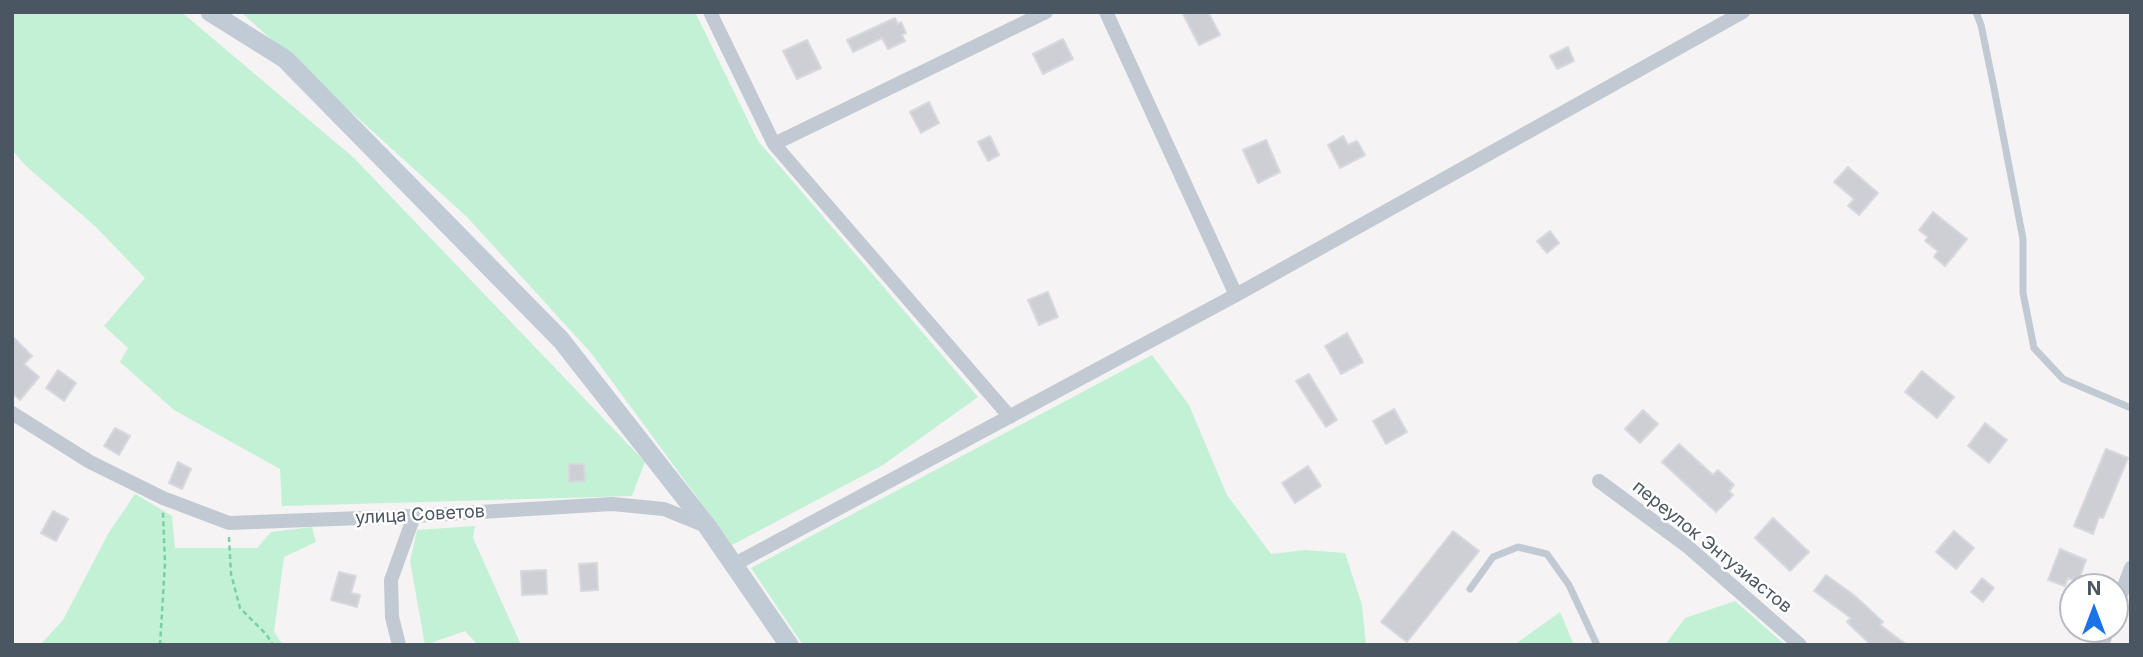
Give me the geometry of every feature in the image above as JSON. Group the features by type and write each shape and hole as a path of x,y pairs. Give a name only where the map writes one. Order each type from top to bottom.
{"main road":[{"path":"210,12 285,59 561,340 707,526 789,645"}],"street":[{"path":"710,12 774,144 1010,417"},
{"path":"774,144 1046,12"},
{"path":"733,565 1236,295 1743,12"},
{"path":"1108,13 1236,295"},
{"name":"улица Советов","path":"12,413 90,462 163,498 229,523 414,516 612,503 664,509 707,526"},
{"name":"переулок Энтузиастов","path":"1599,481 1687,546 1800,645"},
{"path":"399,645 392,617 391,580 414,516"}],"lane":[{"path":"1976,12 1981,25 2023,239 2023,293 2034,348 2063,379 2131,408"},
{"path":"1470,589 1493,556 1517,547 1547,554 1569,585 1597,645"}],"path":[{"path":"160,645 165,564 163,498"},
{"path":"229,523 231,574 240,608 266,634 272,645"}],"green space":[{"path":"12,12 180,12 185,15 354,158 645,462 632,496 282,506 280,469 174,410 120,362 128,348 104,326 145,278 96,227 26,166 12,150"},
{"path":"241,12 695,12 758,141 978,397 883,465 732,545 592,354 467,217"},
{"path":"1152,355 1189,405 1227,495 1271,554 1305,550 1345,553 1362,605 1366,645 803,645 751,568"},
{"path":"135,494 172,516 175,548 257,548 271,532 312,527 316,542 284,557 274,632 283,645 40,645 63,620 108,534"},
{"path":"475,526 473,538 521,645 478,645 465,631 425,645 410,561 417,530"},
{"path":"1735,601 1785,645 1665,645 1685,618"},
{"path":"1560,612 1574,645 1514,645"}],"building":[{"path":"1182,12 1208,12 1220,35 1199,45"},
{"path":"895,18 898,24 901,22 906,33 902,35 905,41 888,49 882,38 853,52 847,40"},
{"path":"1063,39 1073,59 1043,74 1033,54"},
{"path":"807,40 821,68 797,79 783,51"},
{"path":"1568,47 1574,61 1557,69 1550,56"},
{"path":"929,102 939,123 921,133 910,112"},
{"path":"990,136 999,155 988,161 978,142"},
{"path":"1343,136 1348,145 1357,141 1365,155 1340,168 1328,145"},
{"path":"1266,140 1280,172 1258,183 1243,150"},
{"path":"1848,167 1878,193 1859,215 1848,206 1854,199 1834,182"},
{"path":"1933,212 1967,239 1945,266 1934,257 1938,251 1925,241 1928,237 1919,230"},
{"path":"1550,231 1559,243 1547,253 1537,241"},
{"path":"1048,292 1058,317 1039,325 1028,300"},
{"path":"1347,333 1363,362 1341,374 1325,346"},
{"path":"12,336 32,356 24,364 39,377 20,400 12,393"},
{"path":"58,370 76,383 64,401 46,388"},
{"path":"1922,371 1954,397 1937,418 1905,392"},
{"path":"1309,374 1337,420 1326,427 1296,381"},
{"path":"1394,409 1407,432 1386,444 1373,421"},
{"path":"1643,410 1658,424 1640,443 1625,429"},
{"path":"1985,423 2007,440 1989,463 1968,446"},
{"path":"115,428 130,436 119,455 104,446"},
{"path":"1679,444 1713,475 1718,470 1734,485 1729,491 1733,495 1716,512 1662,462"},
{"path":"2106,449 2128,458 2103,518 2099,517 2093,534 2074,526"},
{"path":"178,462 191,469 182,489 169,483"},
{"path":"569,464 584,464 585,481 569,482"},
{"path":"1308,466 1321,486 1295,503 1282,483"},
{"path":"53,511 68,519 56,541 41,533"},
{"path":"1773,518 1809,552 1790,571 1755,538"},
{"path":"1453,531 1479,551 1407,642 1381,622"},
{"path":"1954,531 1974,548 1956,569 1936,552"},
{"path":"2060,549 2086,560 2081,573 2059,573 2059,584 2048,580"},
{"path":"597,563 598,590 581,591 579,564"},
{"path":"546,570 547,594 522,595 521,571"},
{"path":"339,572 356,576 351,593 360,595 357,607 331,600"},
{"path":"1826,575 1855,596 1883,622 1880,625 1907,645 1871,645 1847,622 1851,618 1814,591"},
{"path":"1982,578 1994,588 1983,602 1971,592"}]}
